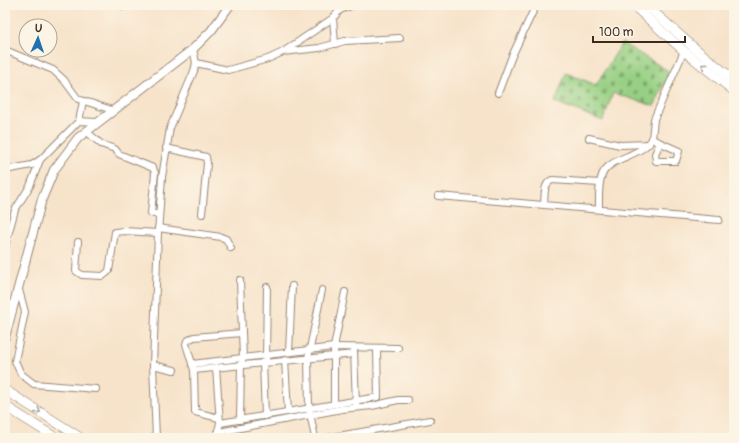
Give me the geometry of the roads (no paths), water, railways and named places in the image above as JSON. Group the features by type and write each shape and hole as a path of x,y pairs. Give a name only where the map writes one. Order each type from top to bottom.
{"highway":[{"path":"633,5 684,51 734,91"},
{"path":"646,5 692,46 734,80"},
{"path":"5,390 80,438"},
{"path":"5,406 56,438"}],"main road":[{"path":"5,337 18,284 50,179 61,159 96,122 193,49 216,26 230,5"}],"street":[{"path":"196,63 213,68 228,70 268,59 283,52 332,18 340,10 353,5"},
{"path":"498,93 512,56 536,5"},
{"path":"332,18 335,44"},
{"path":"283,52 300,51 345,41 400,38"},
{"path":"156,438 153,365 159,215 166,148 170,128 190,82 196,63 193,49"},
{"path":"5,50 53,70 83,102 112,110"},
{"path":"599,209 600,183 602,175 609,166 641,150 651,142 654,119 684,51"},
{"path":"5,170 32,165 40,160 78,121 83,102"},
{"path":"78,121 96,122"},
{"path":"86,131 101,144 115,149 119,154 153,168 155,173 152,213 159,215"},
{"path":"590,138 620,145 651,142 660,143"},
{"path":"166,148 206,157 207,163 202,214"},
{"path":"5,246 15,210 30,186 40,160"},
{"path":"544,204 545,187 547,183 552,180 600,183"},
{"path":"438,196 719,220"},
{"path":"78,242 76,271 82,275 103,276 109,271 115,232 158,230 221,238 226,240 231,248"},
{"path":"240,280 243,358 241,365 240,420"},
{"path":"18,284 25,312 15,361 21,374 30,381 40,385 65,385 96,389"},
{"path":"289,352 292,286"},
{"path":"265,416 267,287"},
{"path":"315,438 309,408 308,358 311,350 322,290"},
{"path":"334,404 334,347 345,292"},
{"path":"242,332 194,337 187,340 186,344 193,367 194,412 219,421 240,420 378,397 377,349"},
{"path":"193,367 243,358 334,347 354,351"},
{"path":"193,367 241,365 334,355 354,351 398,348"},
{"path":"354,351 356,407"},
{"path":"285,360 288,412"},
{"path":"153,365 174,370"},
{"path":"216,367 219,421 218,435 310,415 356,407 372,406 398,400 408,400"},
{"path":"252,418 254,426"},
{"path":"327,438 430,420"},
{"path":"354,433 362,438"}]}
